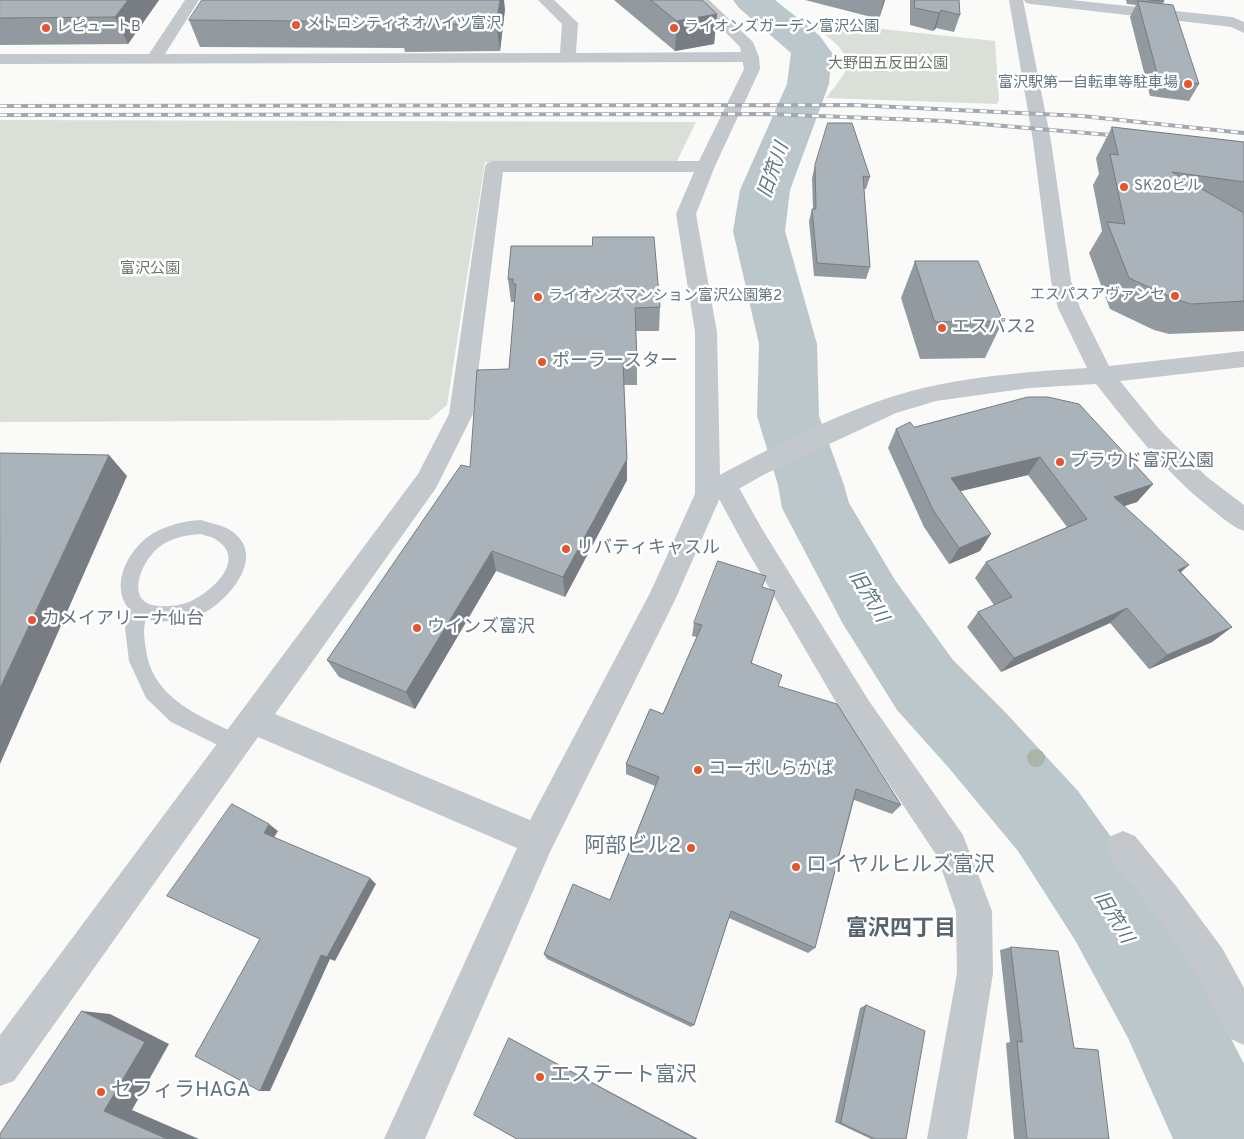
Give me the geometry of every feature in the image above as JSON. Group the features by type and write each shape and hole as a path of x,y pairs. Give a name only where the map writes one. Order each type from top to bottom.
{"street":[{"path":"153,60 192,0"},
{"path":"545,0 570,23 568,57"},
{"path":"701,0 746,46 751,58 752,69 706,166 686,214 706,332 716,489 753,537 858,711 951,847 974,911 975,973 947,1139"},
{"path":"1016,0 1042,141 1061,281 1069,308 1102,375 1150,435 1198,484 1244,520"},
{"path":"1031,0 1240,25"},
{"path":"0,59 751,58"},
{"path":"0,1066 427,481 460,414 494,167 706,166"},
{"path":"404,1139 538,840 662,600 699,518 716,489 756,467 832,431 888,407 936,393 1028,380 1102,375 1244,359"},
{"path":"244,732 538,840"},
{"path":"1123,848 1164,898 1209,961 1244,1026"}],"lane":[{"path":"202,527 217,530 229,537 236,547 238,561 233,575 224,590 209,602 192,610 173,615 156,614 141,608 132,598 128,585 130,571 138,556 151,544 167,534 184,528 202,527"},
{"path":"141,608 134,628 138,661 153,692 178,715 244,732"}],"green space":[{"name":"大野田五反田公園","path":"806,21 995,41 999,100 997,104 826,98 845,72 847,64 845,56 834,42"},
{"name":"富沢公園","path":"0,120 696,122 677,161 485,162 447,405 429,420 0,422"}],"building":[{"path":"0,0 128,0 115,17 0,18"},
{"path":"202,0 500,0 496,24 399,24 401,22 189,20"},
{"path":"651,0 702,0 717,14 677,21"},
{"path":"915,0 959,0 960,15 941,10 939,13 915,8"},
{"path":"1138,1 1173,5 1199,84 1159,79"},
{"path":"828,123 852,123 870,177 863,176 870,267 817,263 812,209 816,209 815,165"},
{"path":"1112,127 1244,142 1244,182 1172,172 1244,213 1244,301 1191,304 1175,299 1129,278 1107,222 1125,224 1110,154 1118,155"},
{"path":"593,237 654,237 660,307 635,308 637,362 623,363 627,459 563,577 492,551 406,692 327,660 461,465 470,467 477,370 509,369 516,284 513,284 513,279 508,279 511,246 592,246"},
{"path":"915,261 978,261 1003,321 935,322"},
{"path":"1028,397 1048,397 1079,404 1153,484 1114,497 1189,565 1178,570 1232,627 1167,655 1127,608 1014,658 978,612 1012,597 986,562 1087,519 1040,457 951,478 991,534 959,548 933,510 896,429 910,422 914,427"},
{"path":"0,453 109,455 0,688"},
{"path":"718,561 766,576 762,587 775,591 751,663 782,675 778,686 837,704 901,805 856,789 815,948 731,911 694,1025 544,954 573,884 610,900 659,777 626,764 650,709 663,714 702,625 694,623"},
{"path":"232,804 269,824 264,833 370,878 327,957 321,955 260,1091 195,1056 260,939 167,896"},
{"path":"1011,947 1058,951 1074,1048 1098,1050 1109,1139 1027,1139 1017,1041 1022,1042"},
{"path":"866,1005 925,1031 906,1139 875,1139 841,1123"},
{"name":"セフィラHAGA","path":"82,1011 145,1042 104,1111 167,1139 0,1139 0,1134"},
{"name":"エステート富沢","path":"509,1038 696,1139 517,1139 474,1115"}],"waterway":[{"name":"旧笊川","path":"752,0 806,45 812,53 808,84 765,190 759,231 788,344 788,416 811,485 816,508 869,602 925,685 977,740 1048,821 1107,908 1162,1004 1226,1139"}],"railway":[{"path":"0,106 853,105 1082,116 1244,133"},
{"path":"0,115 768,114 945,121 1122,136"}],"place":[{"name":"メトロシティネオハイツ富沢","path":"296,25"},
{"name":"レピュートB","path":"46,28"},
{"name":"ライオンズガーデン富沢公園","path":"674,28"},
{"name":"富沢駅第一自転車等駐車場","path":"1188,84"},
{"name":"SK20ビル","path":"1124,187"},
{"name":"エスパスアヴァンセ","path":"1175,296"},
{"name":"ライオンズマンション富沢公園第2","path":"538,297"},
{"name":"エスパス2","path":"942,328"},
{"name":"ポーラースター","path":"542,362"},
{"name":"プラウド富沢公園","path":"1060,462"},
{"name":"リバティキャスル","path":"566,549"},
{"name":"カメイアリーナ仙台","path":"32,620"},
{"name":"ウインズ富沢","path":"417,628"},
{"name":"コーポしらかば","path":"698,770"},
{"name":"阿部ビル2","path":"691,848"},
{"name":"ロイヤルヒルズ富沢","path":"796,867"},
{"name":"エステート富沢","path":"540,1077"},
{"name":"セフィラHAGA","path":"101,1092"}],"district":[{"name":"富沢四丁目","path":"901,931"}]}
